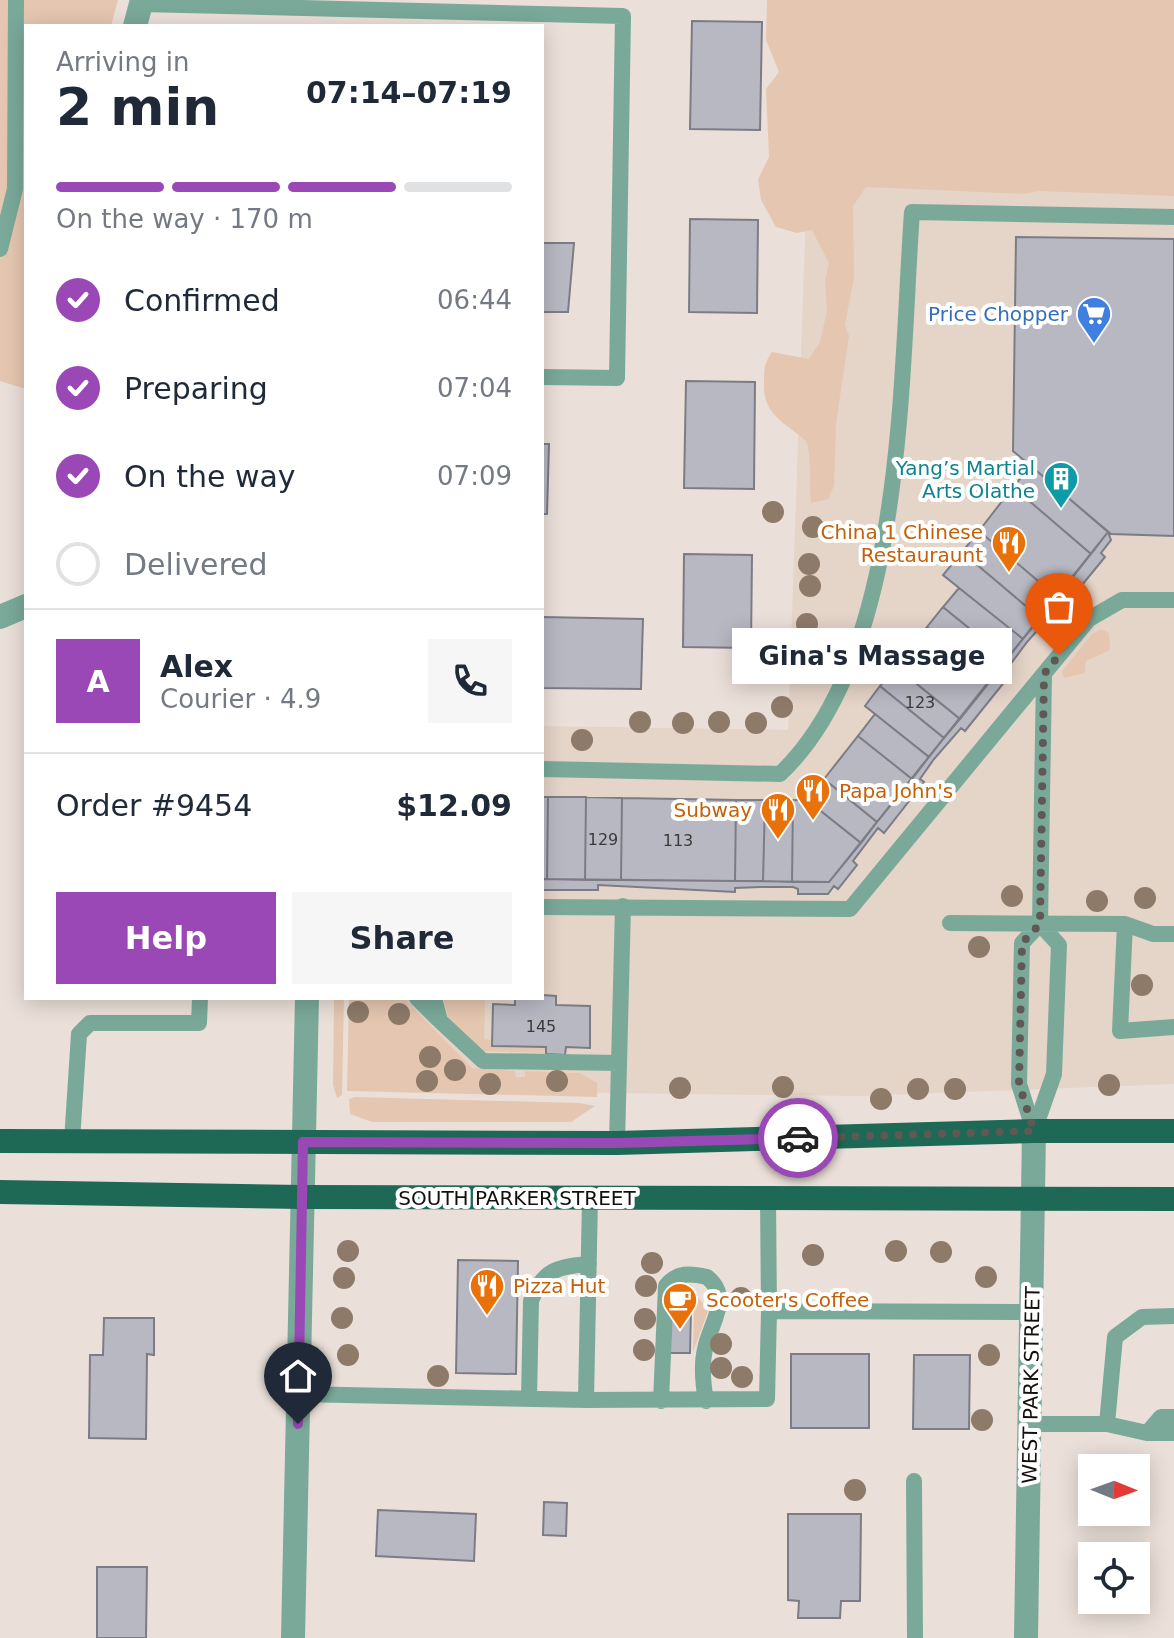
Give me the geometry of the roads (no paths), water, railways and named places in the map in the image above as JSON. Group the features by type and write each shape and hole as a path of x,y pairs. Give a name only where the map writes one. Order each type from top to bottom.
{"highway":[{"path":"0,1141 617,1143 1034,1131 1174,1131"},
{"name":"SOUTH PARKER STREET","path":"0,1192 302,1197 1174,1199"}],"street":[{"path":"0,617 24,607"},
{"path":"293,1638 307,1000"},
{"name":"WEST PARK STREET","path":"1026,1638 1032,1424 1034,1131"}],"lane":[{"path":"0,249 15,189 16,0"},
{"path":"139,10 623,16 617,378 544,377"},
{"path":"544,769 780,774 815,734 864,632 890,514 912,212 1174,217"},
{"path":"544,907 850,909 1089,619 1122,600 1174,600"},
{"path":"1034,1131 1019,1084 1022,943 1040,924 1044,674"},
{"path":"617,1143 623,906"},
{"path":"950,923 1125,924 1153,934 1174,934"},
{"path":"1034,1131 1054,1074 1059,945 1040,924"},
{"path":"1125,924 1120,1031 1174,1027"},
{"path":"72,1141 79,1034 90,1023 199,1023 200,1000"},
{"path":"419,1000 483,1061 619,1063"},
{"path":"435,1000 440,1021"},
{"path":"586,1400 590,1198"},
{"path":"298,1394 661,1401 767,1399 768,1199"},
{"path":"529,1399 531,1301 535,1290 541,1279 558,1266 589,1264"},
{"path":"661,1401 666,1286 672,1278 689,1274 707,1277 719,1293 720,1305 704,1356 706,1401"},
{"path":"769,1311 1032,1312"},
{"path":"1107,1424 1115,1337 1142,1317 1171,1320"},
{"path":"1147,1433 1161,1417 1174,1417"},
{"path":"1032,1424 1107,1424 1147,1433 1174,1433"},
{"path":"914,1481 915,1638"}],"place":[{"name":"Price Chopper","path":"1094,345"},
{"name":"Yang’s Martial Arts Olathe","path":"1061,510"},
{"name":"China 1 Chinese Restauraunt","path":"1009,574"},
{"name":"Gina's Massage","path":"1059,655"},
{"name":"Papa John's","path":"813,822"},
{"name":"Subway","path":"778,841"},
{"name":"Pizza Hut","path":"487,1317"},
{"name":"Scooter's Coffee","path":"680,1331"}]}
